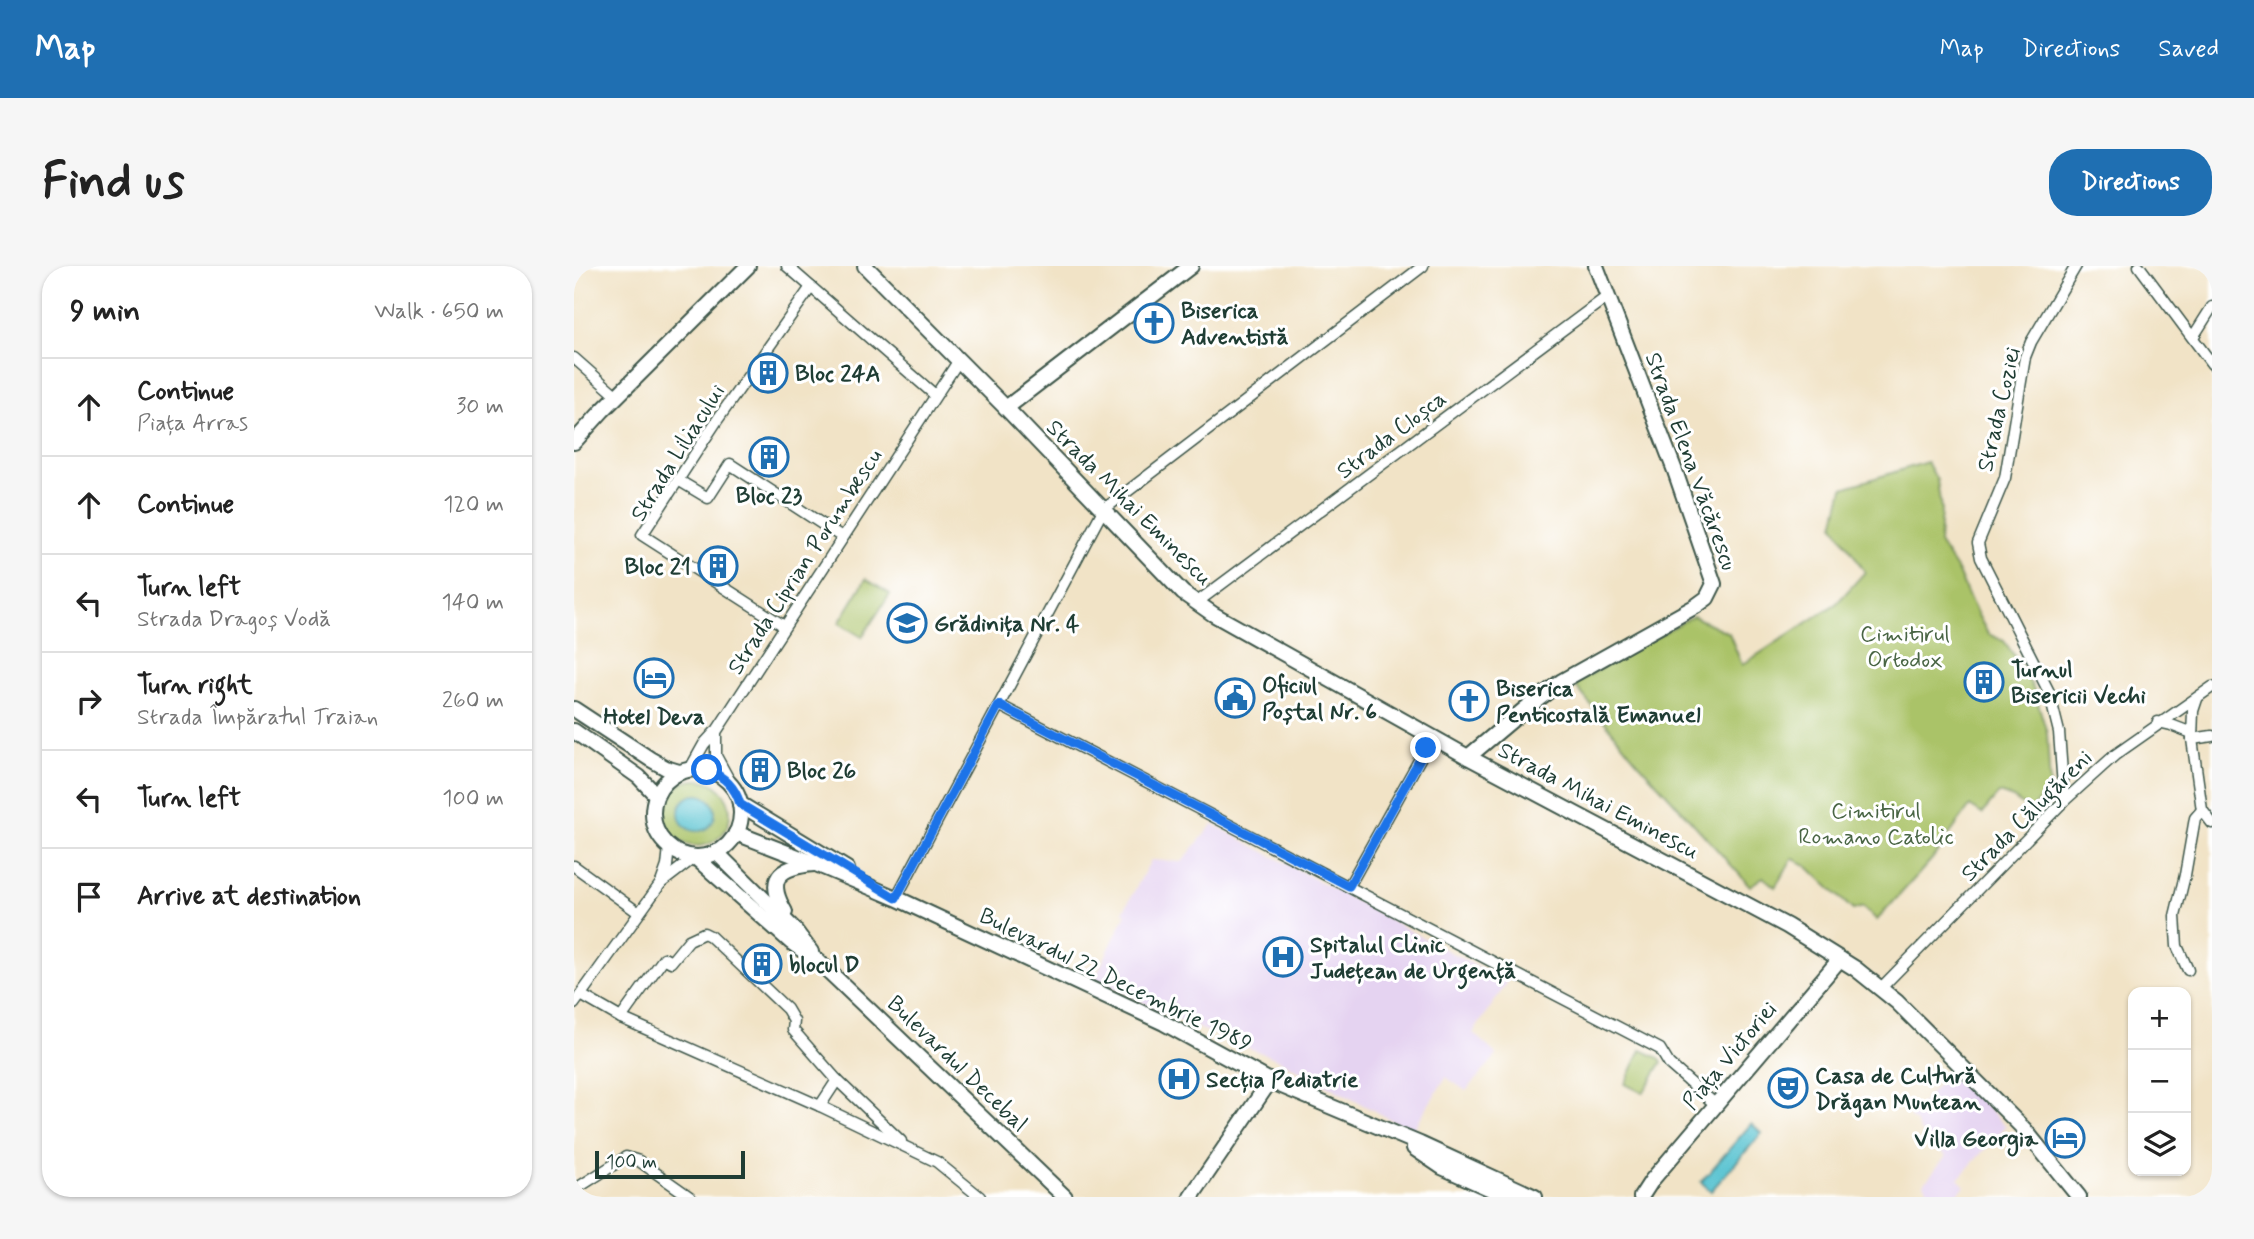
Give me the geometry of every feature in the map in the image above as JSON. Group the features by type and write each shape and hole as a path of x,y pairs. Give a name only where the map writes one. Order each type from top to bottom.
{"street":[{"path":"574,442 748,266"},
{"path":"787,266 934,395"},
{"name":"Strada Mihai Eminescu","path":"865,266 1006,408 1171,583 1196,603 1468,757 1777,920 1840,959 1881,988 1915,1019 2024,1129 2080,1197"},
{"path":"1006,408 1191,266"},
{"path":"896,898 1102,510 1423,266"},
{"name":"Strada Elena Văcărescu","path":"1468,757 1552,689 1696,606 1707,598 1714,584 1675,471 1596,266"},
{"name":"Strada Coziei","path":"2064,801 2056,713 2049,692 1980,558 1978,543 2005,478 2025,357 2076,266"},
{"path":"2139,266 2212,364"},
{"name":"Strada Liliacului","path":"784,626 642,535 811,287"},
{"name":"Strada Cloșca","path":"1196,603 1608,296"},
{"path":"2193,337 2212,307"},
{"path":"574,358 617,396"},
{"name":"Strada Ciprian Porumbescu","path":"685,771 716,732 959,360"},
{"path":"678,480 708,498 730,464 842,537"},
{"name":"Strada Călugăreni","path":"1881,988 2064,801 2115,755 2158,722 2212,687"},
{"path":"2197,699 2193,710 2192,736 2202,810 2212,823"},
{"path":"999,705 1660,1049 1670,1064 1716,1105"},
{"path":"574,709 666,768 715,773 734,789"},
{"path":"2158,722 2171,724 2192,736 2212,736"},
{"path":"574,731 639,777 656,795"},
{"path":"574,1004 661,883 695,857 716,852 728,844 736,833 741,814 740,804 716,756 716,732"},
{"path":"1349,886 1432,737"},
{"path":"685,771 663,785 656,795 654,825 669,847 695,857"},
{"name":"Bulevardul 22 Decembrie 1989","path":"740,804 896,898"},
{"path":"2188,970 2177,946 2175,916 2195,818 2202,810"},
{"name":"Bulevardul 22 Decembrie 1989","path":"736,833 896,898 1164,1023 1270,1081 1393,1132 1532,1196"},
{"path":"661,883 667,866 669,847"},
{"name":"Bulevardul Decebal","path":"716,852 794,929 818,961"},
{"name":"Bulevardul Decebal","path":"695,857 791,942 818,961 1065,1197"},
{"path":"794,929 776,897 775,885 778,878 790,869 799,865 816,864"},
{"path":"574,866 639,913"},
{"path":"621,1018 664,958 671,962 689,940 704,933 718,942 786,1009 794,1021 793,1030 837,1080 908,1149"},
{"name":"Piața Victoriei","path":"1641,1197 1652,1180 1840,959"},
{"path":"581,995 621,1018 820,1106 936,1162 980,1197"},
{"path":"820,1106 837,1080"},
{"path":"1191,1197 1270,1081"},
{"name":"Bulevardul 22 Decembrie 1989","path":"1393,1132 1442,1167 1502,1196"},
{"path":"574,1190 626,1157 639,1161 690,1197"},
{"path":"1652,1180 1655,1197"}],"shaded area":[{"name":"Spitalul Clinic Județean de Urgență","path":"1213,824 1507,983 1473,1033 1497,1055 1466,1091 1446,1077 1412,1131 1277,1059 1173,1018 1095,978 1126,914 1123,912 1151,860 1182,862"},
{"path":"1951,1070 2006,1126 1958,1179 1965,1186 1954,1197 1938,1197 1928,1190 1924,1183 1946,1156 1909,1117"}],"green space":[{"path":"1927,462 1937,480 1941,509 1939,543 1958,572 1988,634 2004,641 2034,690 2047,733 2050,789 2030,810 2013,798 1999,793 1982,814 1970,806 1932,859 1877,920 1863,907 1853,910 1807,866 1793,858 1775,887 1763,877 1750,886 1634,758 1574,684 1693,616 1729,633 1742,665 1837,603 1865,572 1834,525 1843,488"},
{"path":"866,579 890,594 862,637 839,623"},
{"path":"697,780 710,782 720,790 728,800 728,826 720,836 710,844 697,846 684,844 674,836 666,826 664,813 666,800 674,790 684,782"},
{"path":"1641,1050 1662,1062 1643,1093 1625,1084"}],"water":[{"path":"697,795 710,800 715,813 710,826 697,831 684,826 679,813 684,800"},
{"path":"1751,1124 1762,1133 1711,1191 1701,1182"}],"place":[{"name":"Biserica Adventistă","path":"1154,323"},
{"name":"Bloc 24A","path":"768,373"},
{"name":"Bloc 23","path":"769,457"},
{"name":"Bloc 21","path":"718,566"},
{"name":"Grădinița Nr. 4","path":"907,623"},
{"name":"Hotel Deva","path":"654,678"},
{"name":"Turnul Bisericii Vechi","path":"1984,682"},
{"name":"Oficiul Poștal Nr. 6","path":"1235,698"},
{"name":"Biserica Penticostală Emanuel","path":"1469,701"},
{"name":"Bloc 26","path":"760,770"},
{"name":"Spitalul Clinic Județean de Urgență","path":"1283,957"},
{"name":"blocul D","path":"762,964"},
{"name":"Secția Pediatrie","path":"1179,1079"},
{"name":"Casa de Cultură Drăgan Muntean","path":"1788,1088"},
{"name":"Villa Georgia","path":"2065,1138"}],"route":[{"path":"707,770 729,782 740,804 896,898 999,705 1349,886 1426,748"}],"park label":[{"name":"Cimitirul Ortodox","path":"1905,646"},
{"name":"Cimitirul Romano Catolic","path":"1876,823"}]}
